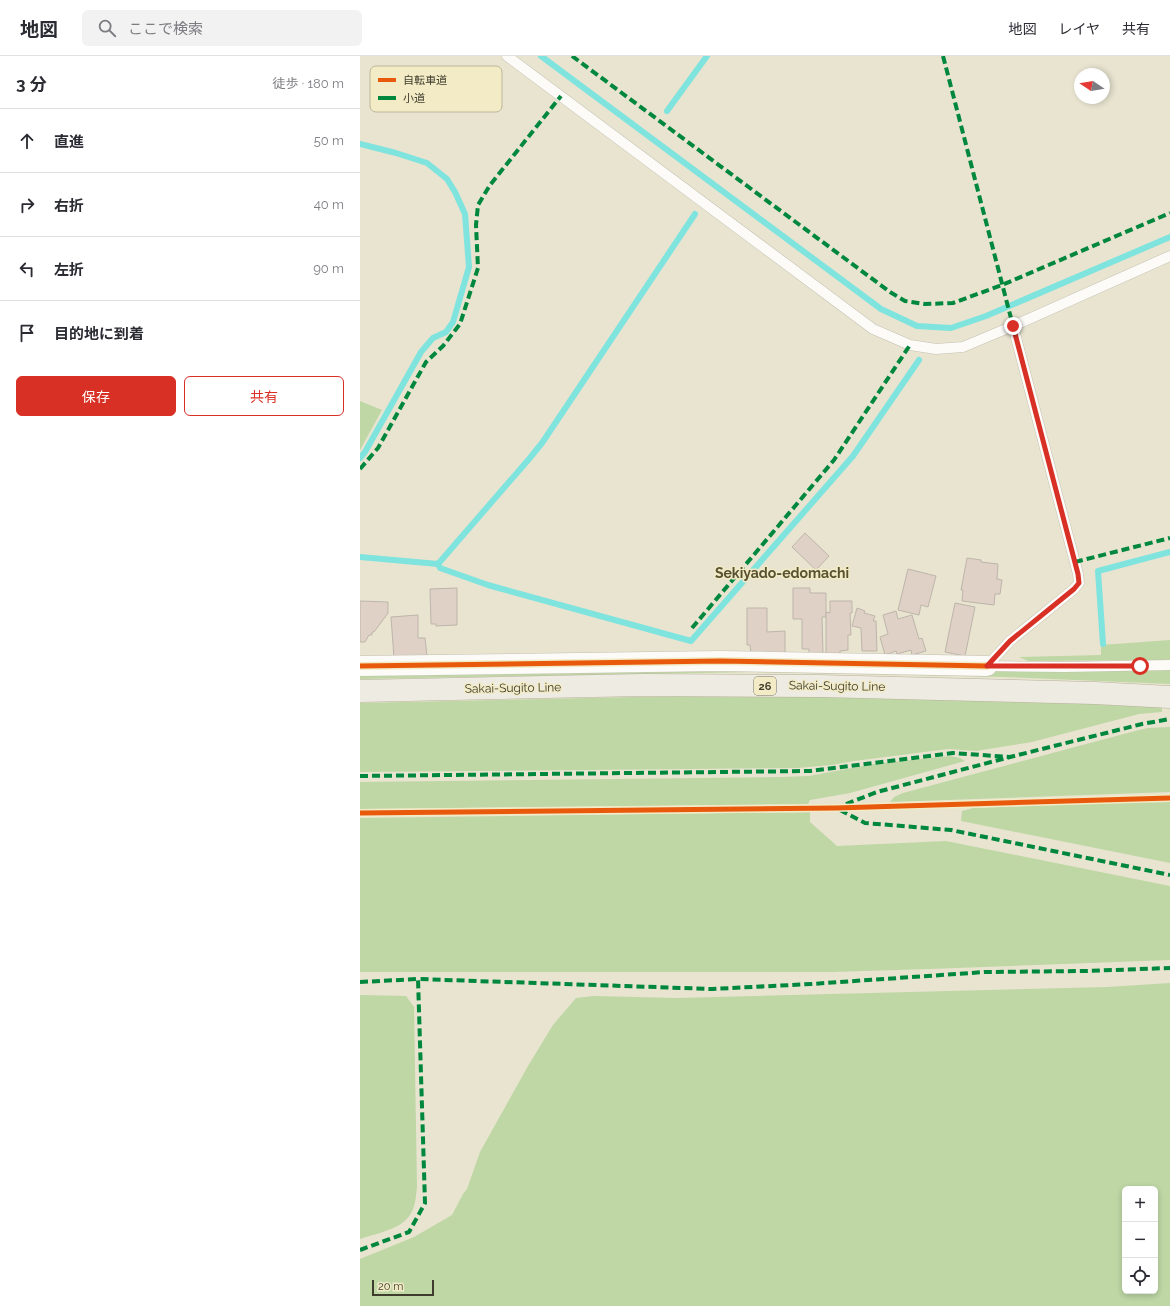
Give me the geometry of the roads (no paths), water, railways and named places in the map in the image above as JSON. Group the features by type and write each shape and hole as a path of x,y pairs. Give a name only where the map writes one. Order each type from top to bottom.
{"main road":[{"name":"Sakai-Sugito Line","path":"360,691 643,685 819,686 1072,692 1170,698"}],"street":[{"path":"360,666 720,661 987,666"}],"lane":[{"path":"507,56 873,329 910,345 936,349 963,346 1013,326 1170,256"},
{"path":"987,666 1010,641 1074,589 1079,583 1078,574 1013,326"},
{"path":"987,666 1064,667 1170,665"}],"waterway":[{"path":"541,56 881,309 917,326 951,328 986,316 1170,237"},
{"path":"667,111 707,56"},
{"path":"360,144 427,163 447,179 465,214 469,267 453,322 446,332 433,338 421,352 365,452 360,458"},
{"path":"360,557 438,564 542,443 695,214"},
{"path":"438,564 440,568 488,585 691,641 853,456 919,360"},
{"path":"1103,644 1098,571 1170,552"}],"district":[{"name":"Sekiyado-edomachi","path":"782,573"}]}
